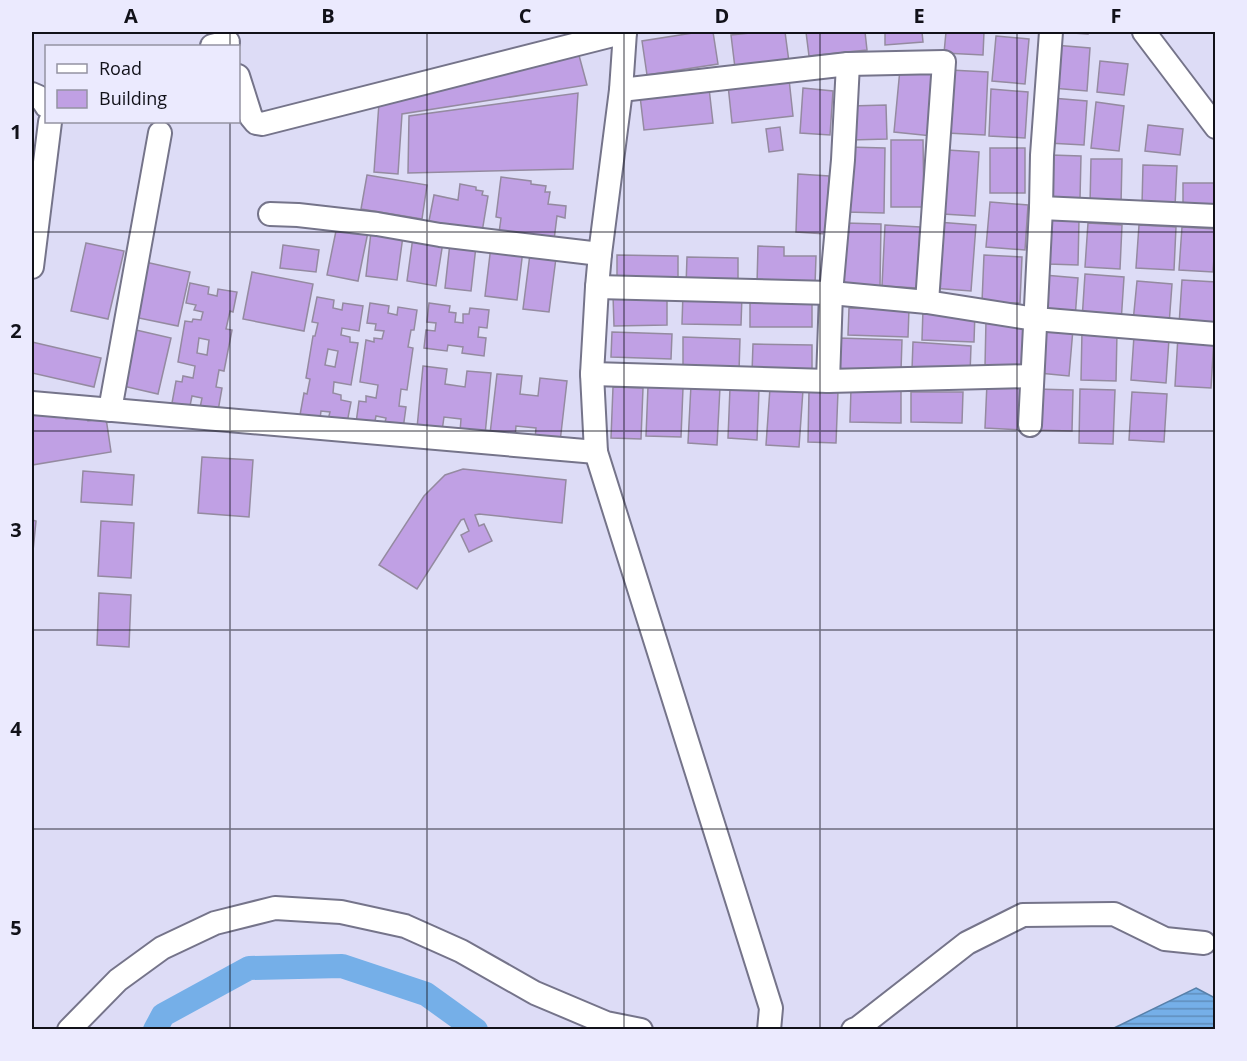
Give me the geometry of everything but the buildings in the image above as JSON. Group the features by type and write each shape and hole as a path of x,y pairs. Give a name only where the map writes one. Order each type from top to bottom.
{"street":[{"path":"240,82 251,117 256,123 262,124 625,32 621,90 597,287 592,374 596,452 771,1008 769,1027"},
{"path":"1030,424 1042,155 1051,32"},
{"path":"1144,32 1215,127"},
{"path":"621,90 848,64 944,62 927,302"},
{"path":"828,381 831,294 843,160 848,64"},
{"path":"32,94 45,104"},
{"path":"32,267 50,123"},
{"path":"110,410 160,133"},
{"path":"1041,208 1215,216"},
{"path":"270,214 377,224 440,235 600,254"},
{"path":"597,287 831,294 927,302 1035,319 1215,334"},
{"path":"592,374 828,381 1032,376"},
{"path":"32,403 596,452"},
{"path":"69,1029 118,980 162,948 215,923 275,908 341,912 405,926 461,951 535,993 606,1023 641,1029"},
{"path":"853,1029 858,1028 967,943 1023,915 1114,914 1165,939 1204,944"}],"water":[{"path":"1196,988 1215,998 1215,1029 1112,1029"}],"waterway":[{"path":"155,1030 163,1015 249,968 342,966 426,994 476,1030"}]}
